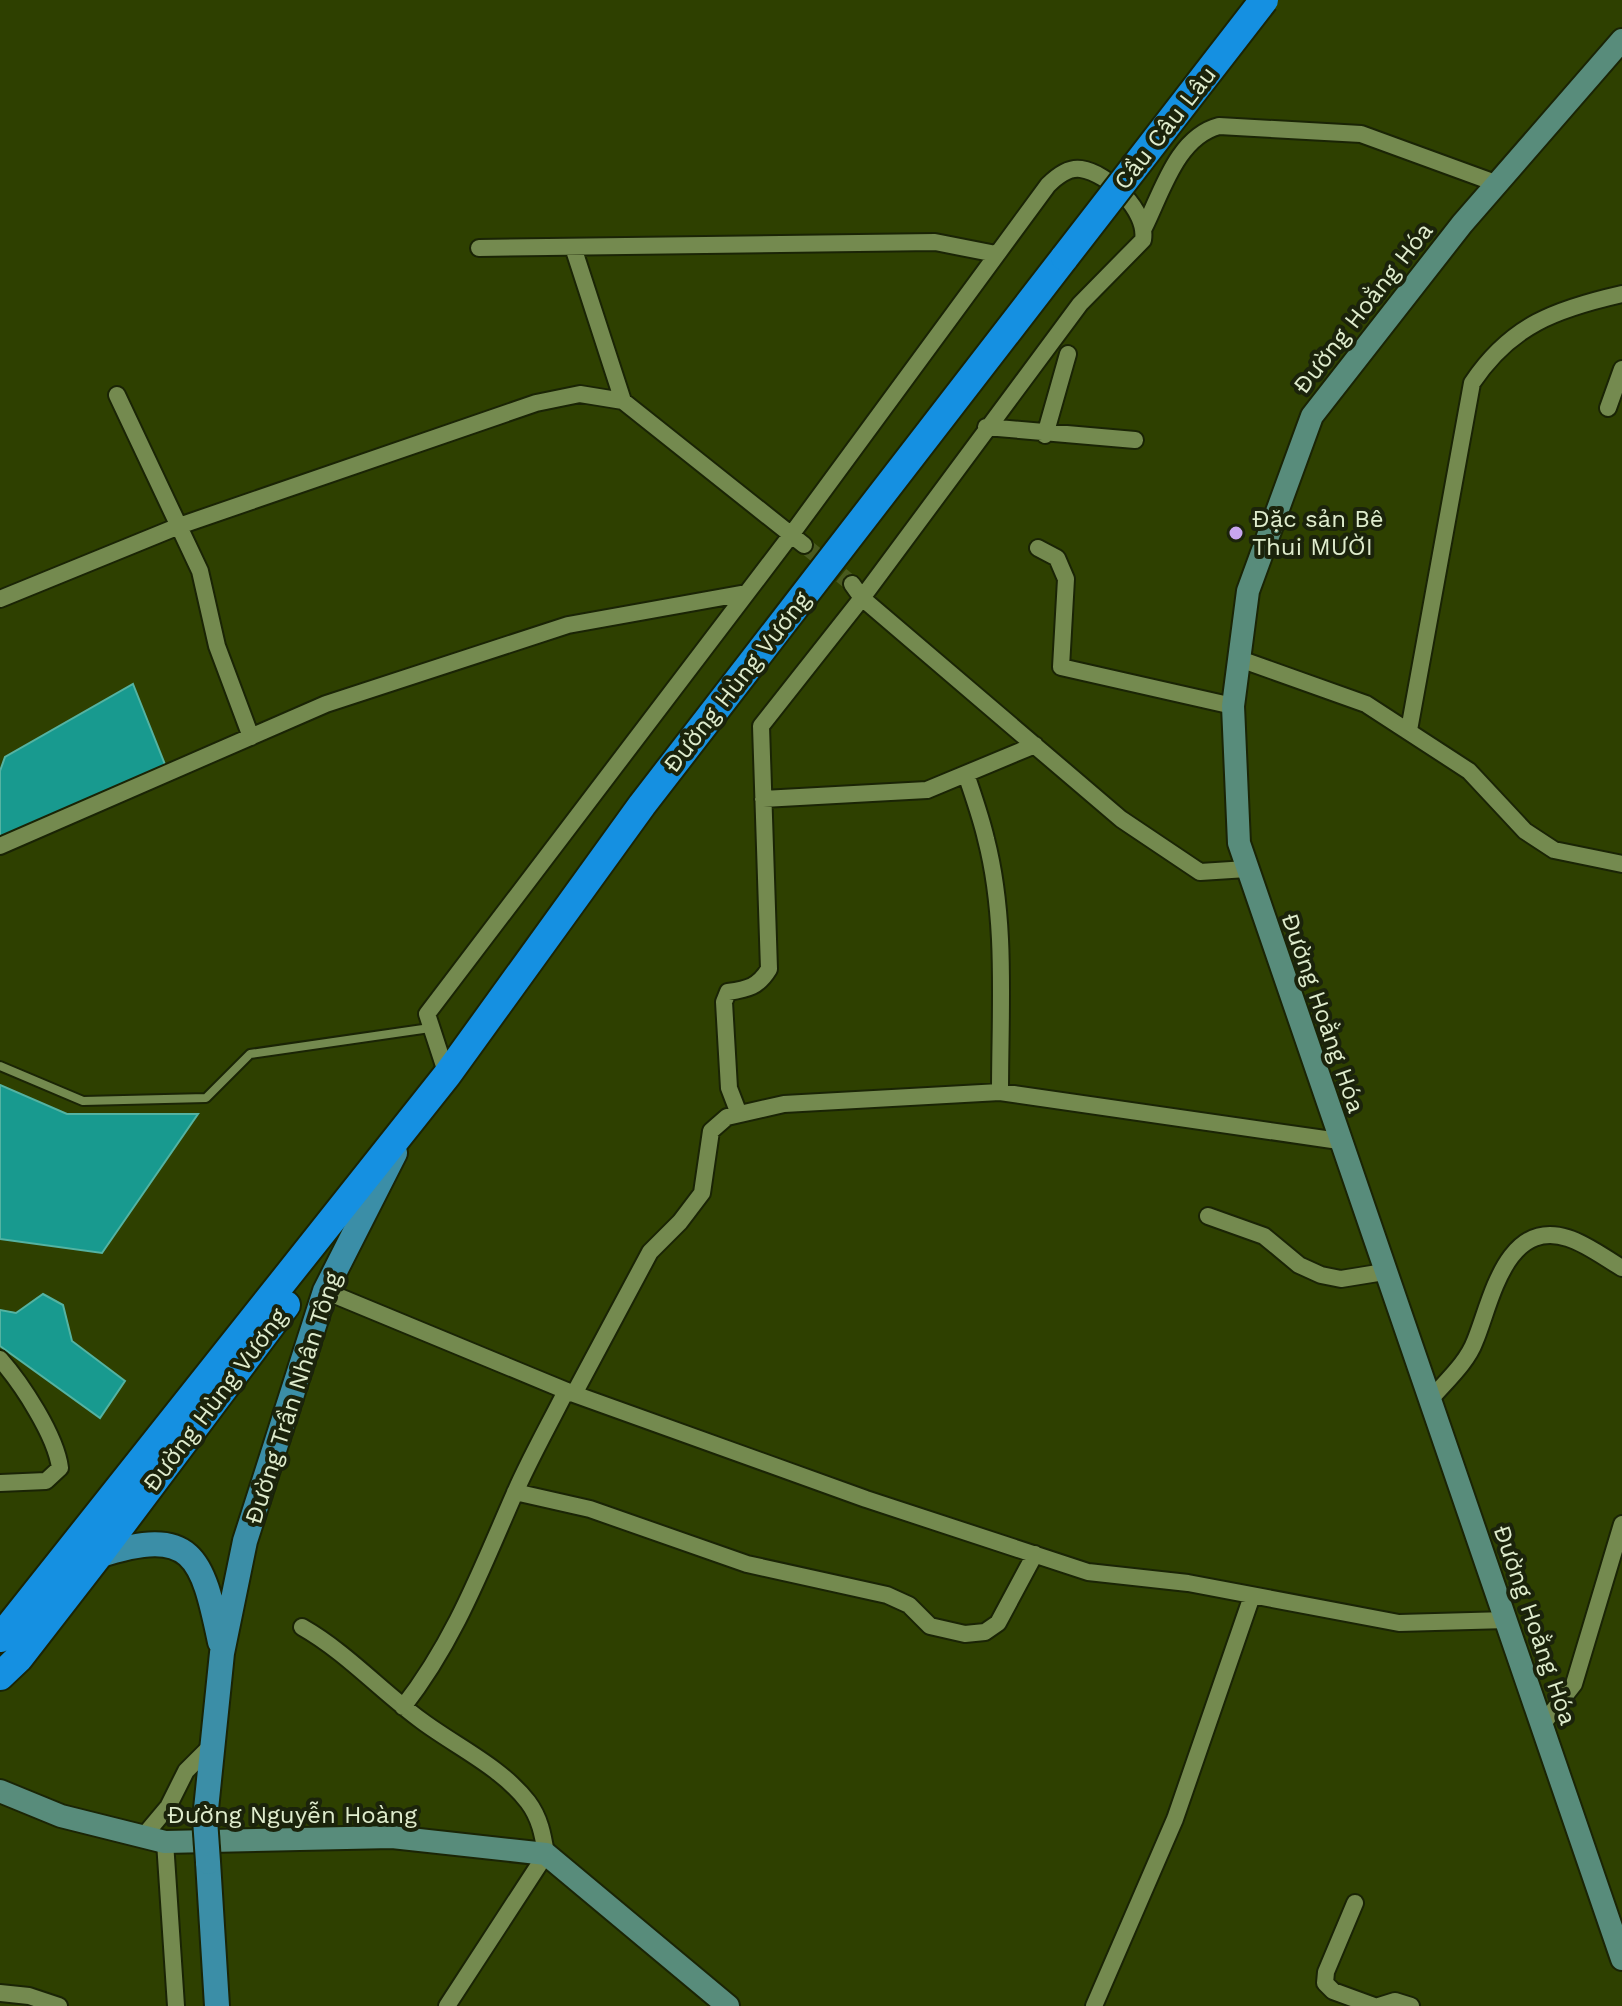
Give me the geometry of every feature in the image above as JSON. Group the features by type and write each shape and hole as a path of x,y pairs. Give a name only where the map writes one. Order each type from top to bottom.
{"highway":[{"name":"Cầu Câu Lâu","path":"1065,257 1264,0"},
{"name":"Đường Hùng Vương","path":"0,1638 447,1075 642,805 1065,257"},
{"name":"Đường Hùng Vương","path":"0,1676 19,1658 259,1343 336,1237 417,1112"}],"main road":[{"name":"Đường Hoằng Hóa","path":"1622,40 1498,184 1312,416 1248,591 1233,706 1239,843 1247,869 1622,1959"},
{"name":"Đường Trần Nhân Tông","path":"217,2006 205,1819 222,1653 245,1541 325,1291 417,1112"},
{"name":"Đường Trần Nhân Tông","path":"98,1556 144,1543 168,1543 185,1552 200,1569 209,1592 222,1653"},
{"name":"Đường Nguyễn Hoàng","path":"0,1791 61,1816 165,1842 392,1837 546,1854"},
{"path":"546,1854 728,2006"}],"street":[{"path":"739,1114 729,1088 724,1002 728,992 750,988 761,982 769,969 761,726 857,591 1080,304 1143,240 1144,228 1183,151 1201,133 1219,126 1361,134 1498,184"},
{"path":"447,1075 427,1014 746,593 797,540 996,254 1048,185 1078,168 1109,183 1130,203 1144,228"},
{"path":"479,248 935,242 996,254"},
{"path":"573,247 623,401"},
{"path":"1409,730 1472,383 1492,353 1533,324 1578,304 1622,294"},
{"path":"1045,435 1068,354"},
{"path":"1608,408 1622,369"},
{"path":"0,599 179,526 536,403 580,394 623,401 797,540"},
{"path":"117,395 200,571 217,646 251,737"},
{"path":"986,427 1045,435 1135,440"},
{"path":"1038,548 1057,558 1066,579 1061,667 1233,706"},
{"path":"857,591 1121,819 1200,872 1247,869"},
{"path":"0,846 326,704 568,625 746,593"},
{"path":"1237,658 1342,693 1409,730 1469,771 1525,831 1554,850 1622,864"},
{"path":"763,799 927,790 1035,745"},
{"path":"966,774 987,840 995,888 999,934 1000,1092"},
{"path":"403,1707 432,1670 458,1624 515,1492 650,1252 680,1222 702,1193 713,1126 727,1117 784,1104 1000,1092 1339,1141"},
{"path":"1208,1216 1264,1236 1299,1265 1321,1275 1341,1279 1384,1272"},
{"path":"1430,1400 1469,1353 1493,1285 1505,1263 1522,1246 1539,1238 1568,1238 1622,1268"},
{"path":"325,1291 570,1392 1088,1572 1188,1583 1399,1623 1507,1620"},
{"path":"0,1359 23,1390 58,1455 60,1468 46,1481 0,1483"},
{"path":"515,1492 590,1509 747,1564 887,1595 909,1605 930,1626 965,1634 985,1632 998,1623 1035,1554"},
{"path":"1542,1725 1574,1684 1622,1524"},
{"path":"1094,2006 1175,1819 1252,1596"},
{"path":"302,1627 332,1646 403,1707 515,1787 535,1813 546,1854 447,2006"},
{"path":"142,1838 168,1807 186,1771 212,1745"},
{"path":"165,1842 176,2006"},
{"path":"1355,1903 1326,1972 1325,1983 1333,1991 1377,2006 1395,2001 1411,2006"},
{"path":"0,1993 29,1996 59,2006"}],"lane":[{"path":"0,1066 83,1101 206,1098 250,1054 430,1028"}],"water":[{"path":"133,684 166,767 0,842 0,771 5,757"},
{"path":"0,1085 67,1114 198,1114 102,1253 0,1239"},
{"path":"43,1294 63,1305 72,1341 125,1381 100,1418 0,1346 0,1310 16,1313"}],"tunnel":[{"path":"804,545 852,584"}],"place":[{"name":"Đặc sản Bê Thui MƯỜI","path":"1236,533"}]}
